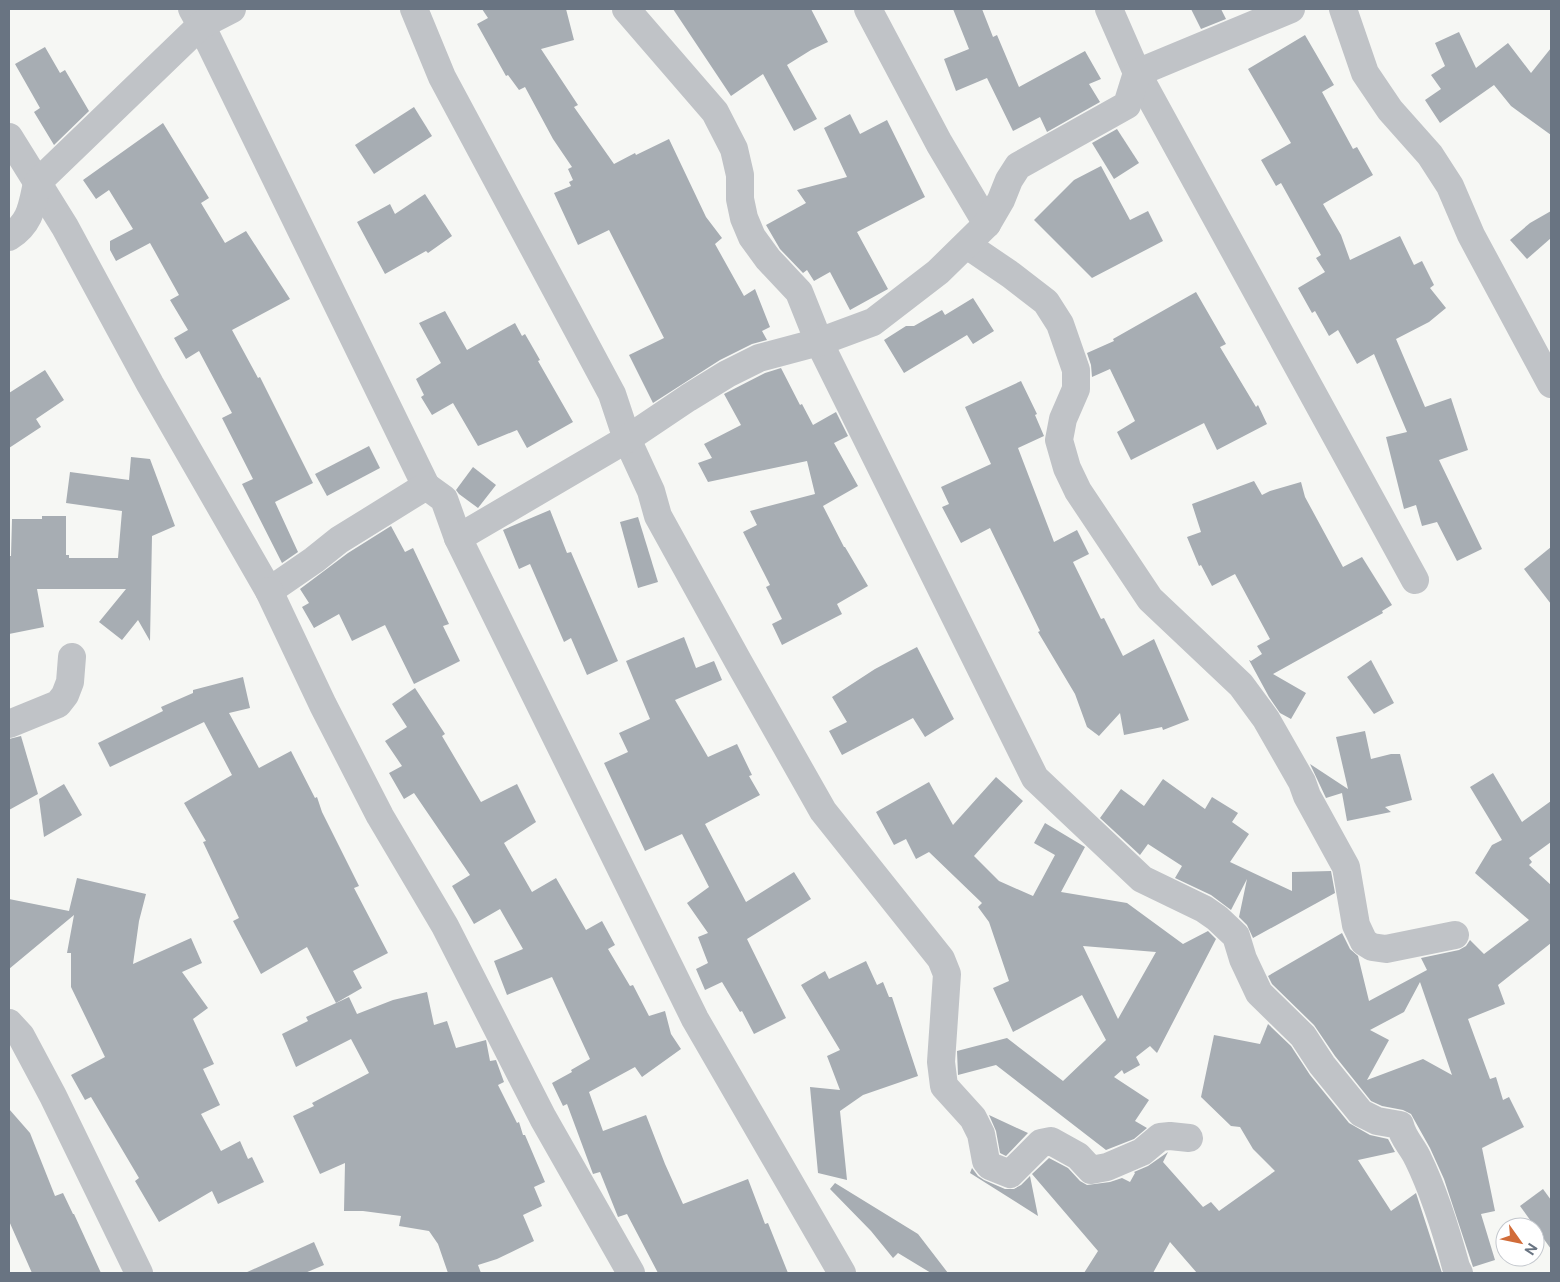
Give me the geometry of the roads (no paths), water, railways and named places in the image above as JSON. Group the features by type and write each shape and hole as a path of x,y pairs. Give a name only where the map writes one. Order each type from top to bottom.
{"street":[{"path":"9,237 19,231 31,213 37,182 197,17 232,9"},
{"path":"414,9 442,77 612,394 628,439 651,492 658,516 738,661 823,811 941,959 946,974 941,1062 944,1086 972,1118 981,1134 986,1161 990,1166 1010,1174 1040,1143 1051,1141 1078,1156 1090,1170 1107,1167 1142,1152 1160,1137 1189,1138"},
{"path":"626,9 715,112 734,149 740,175 740,200 744,218 752,236 768,259 799,292 819,342 1035,778 1142,879 1204,909 1217,918 1236,936 1243,959 1259,993 1302,1036 1322,1065 1361,1113 1377,1121 1400,1125 1402,1134 1418,1158 1444,1223 1459,1273"},
{"path":"868,9 939,143 987,224"},
{"path":"1109,9 1137,73 1415,580"},
{"path":"1137,73 1291,9"},
{"path":"1343,9 1365,73 1390,110 1430,155 1450,186 1471,235 1551,384"},
{"path":"197,17 426,486 444,499 458,538 695,1019 842,1273"},
{"path":"458,538 628,439 727,374 759,358 819,342 873,322 938,272 987,224 1018,166 1127,105 1137,73"},
{"path":"9,138 64,227 154,392 269,591 380,816 445,926 544,1118 632,1273"},
{"path":"967,245 1012,275 1046,302 1060,324 1071,350 1076,370 1076,389 1063,419 1059,440 1067,468 1078,492 1150,599 1241,685 1266,719 1302,782 1307,796 1346,867 1356,925 1364,942 1372,947 1386,949 1455,935"},
{"path":"269,591 339,540 426,486"},
{"path":"9,724 58,704 65,695 70,682 72,657"},
{"path":"9,1023 21,1036 53,1096 139,1273"}]}
